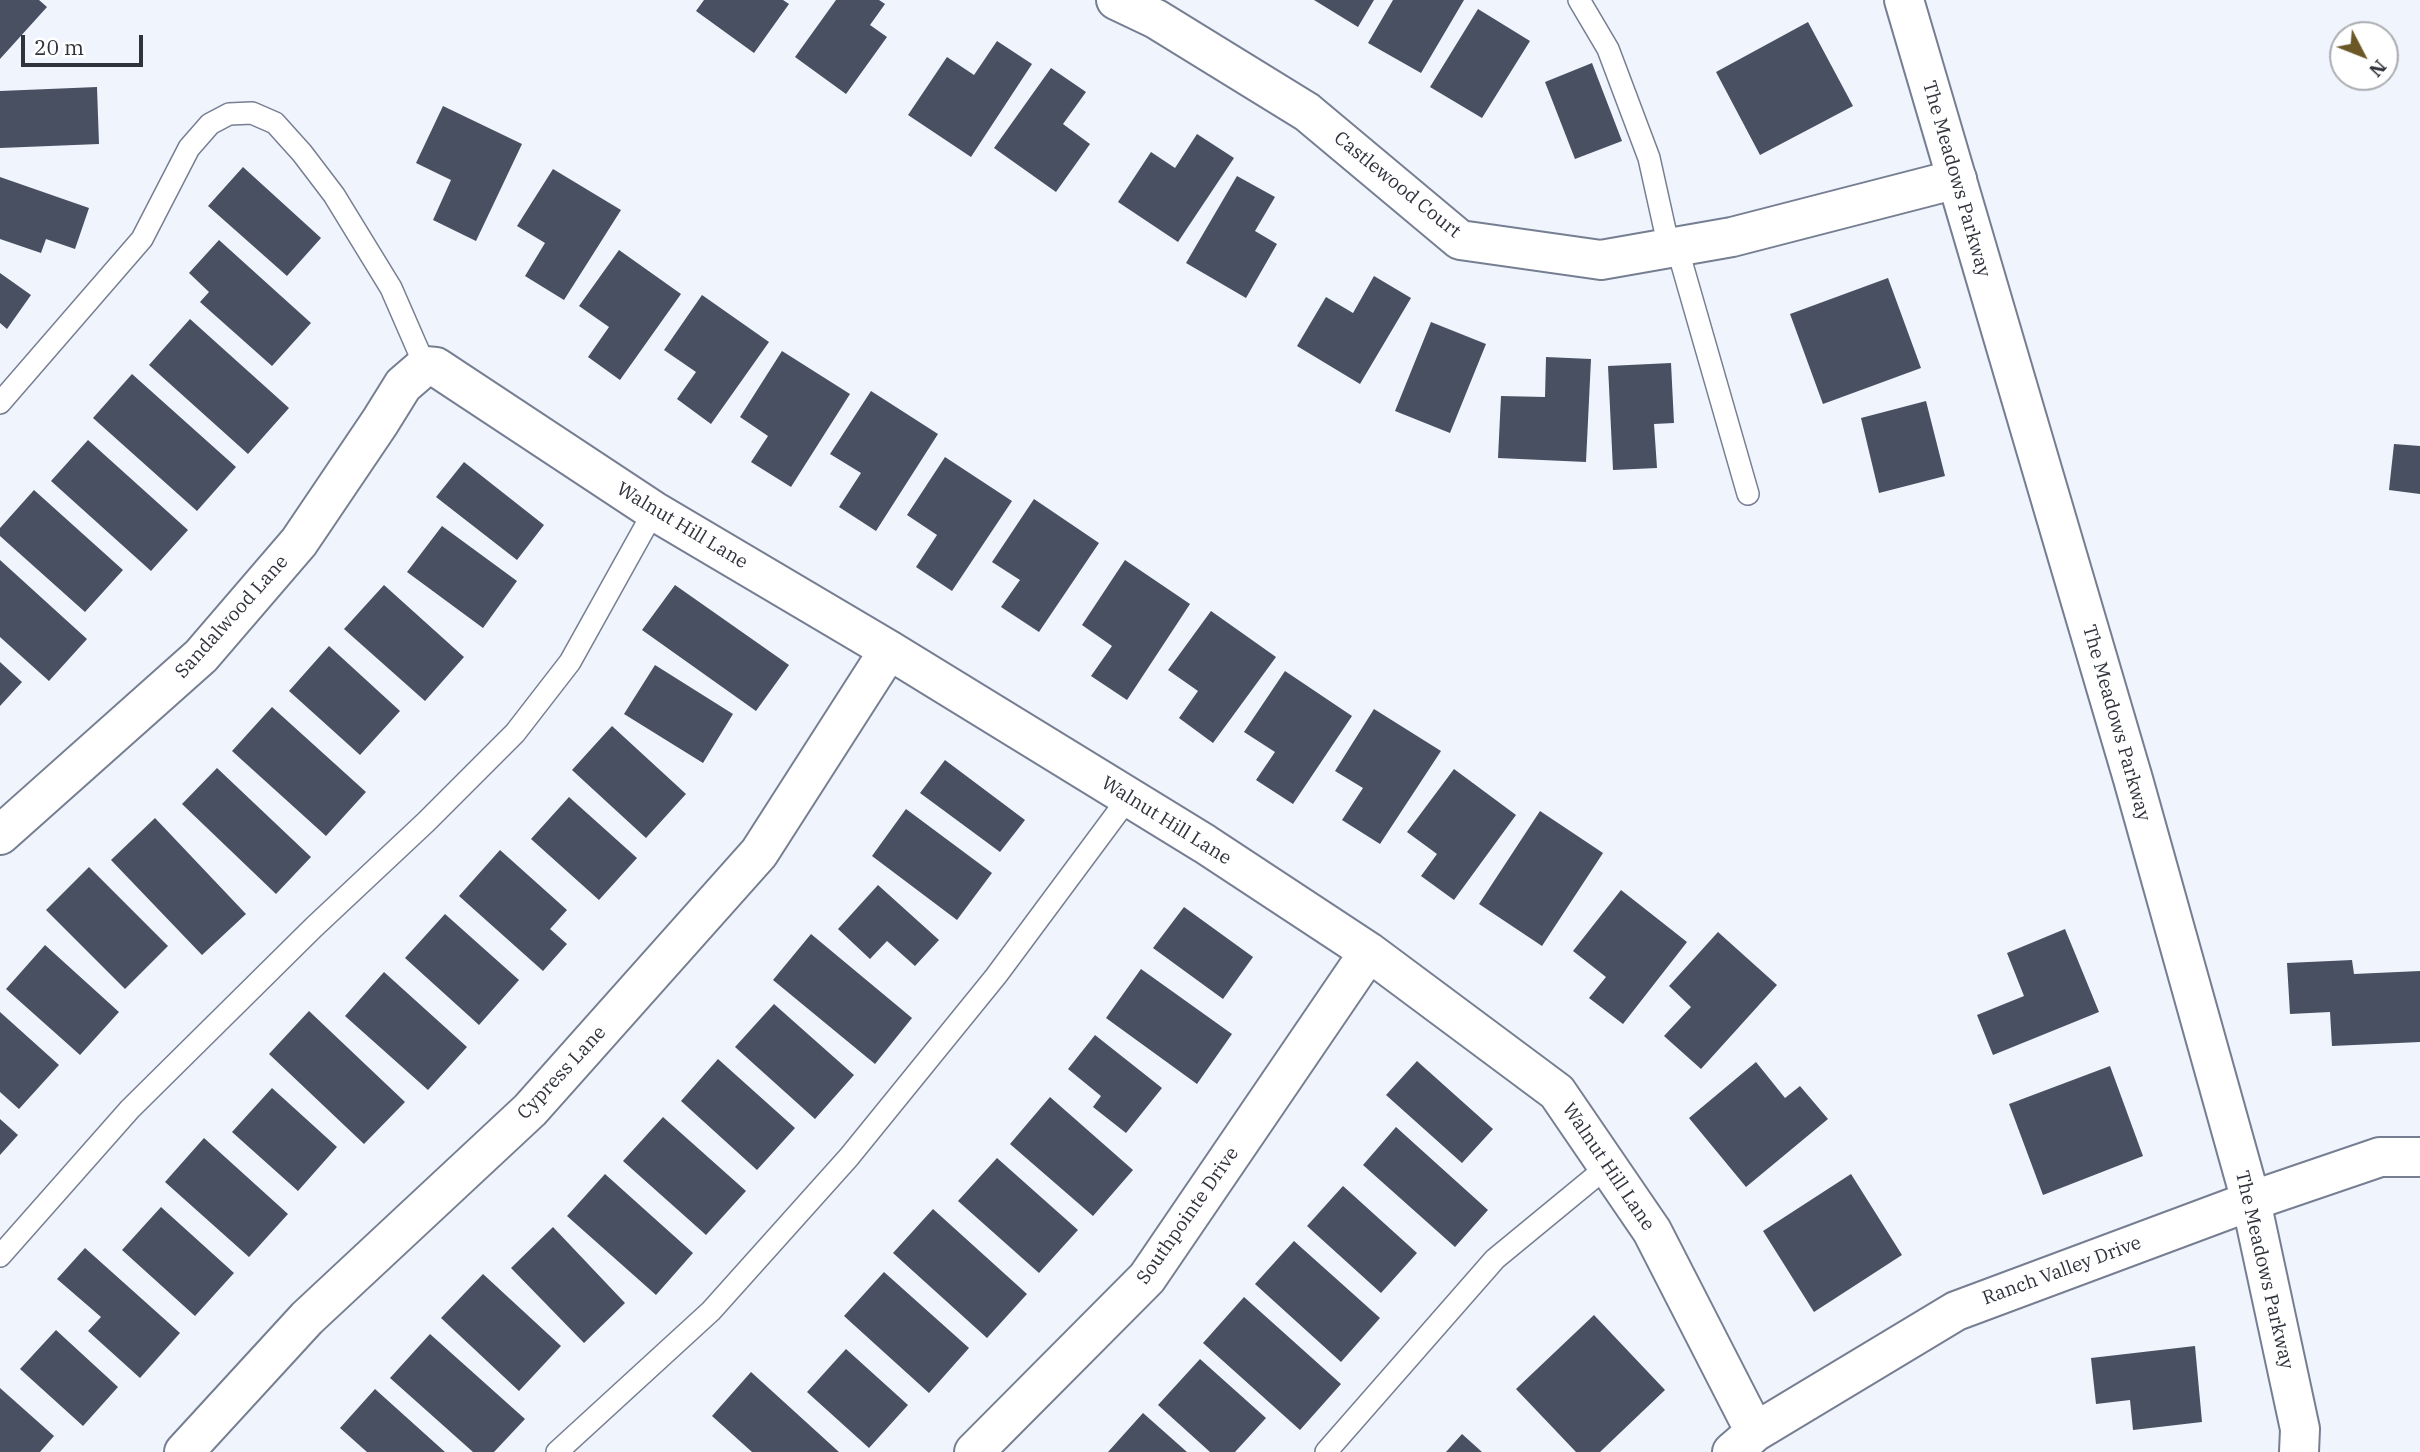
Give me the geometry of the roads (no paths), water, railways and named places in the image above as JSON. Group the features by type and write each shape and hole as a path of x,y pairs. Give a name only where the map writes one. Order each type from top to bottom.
{"street":[{"name":"Castlewood Court","path":"1116,0 1156,19 1307,112 1460,240 1601,260 1732,237 1956,179"},
{"name":"The Meadows Parkway","path":"1904,0 2133,779 2251,1201 2300,1429 2299,1452"},
{"name":"Walnut Hill Lane","path":"425,366 436,367 654,511 889,650 1205,844 1368,952 1557,1092 1652,1231 1744,1442"},
{"name":"Sandalwood Lane","path":"0,835 201,656 299,542 403,385 425,366"},
{"name":"Cypress Lane","path":"184,1452 307,1318 530,1110 759,853 889,650"},
{"name":"Southpointe Drive","path":"974,1452 1147,1278 1368,952"},
{"name":"Ranch Valley Drive","path":"1744,1442 1956,1311 2251,1201 2380,1157 2420,1157"}],"lane":[{"path":"1579,0 1608,50 1649,158 1673,248 1748,494"},
{"path":"0,403 142,239 189,148 210,124 229,114 252,113 275,123 302,153 334,195 391,288 425,366"},
{"path":"0,1256 130,1109 314,926 426,822 515,733 570,662 654,511"},
{"path":"558,1452 710,1311 849,1157 996,976 1129,797"},
{"path":"1326,1452 1495,1259 1608,1166"}]}
